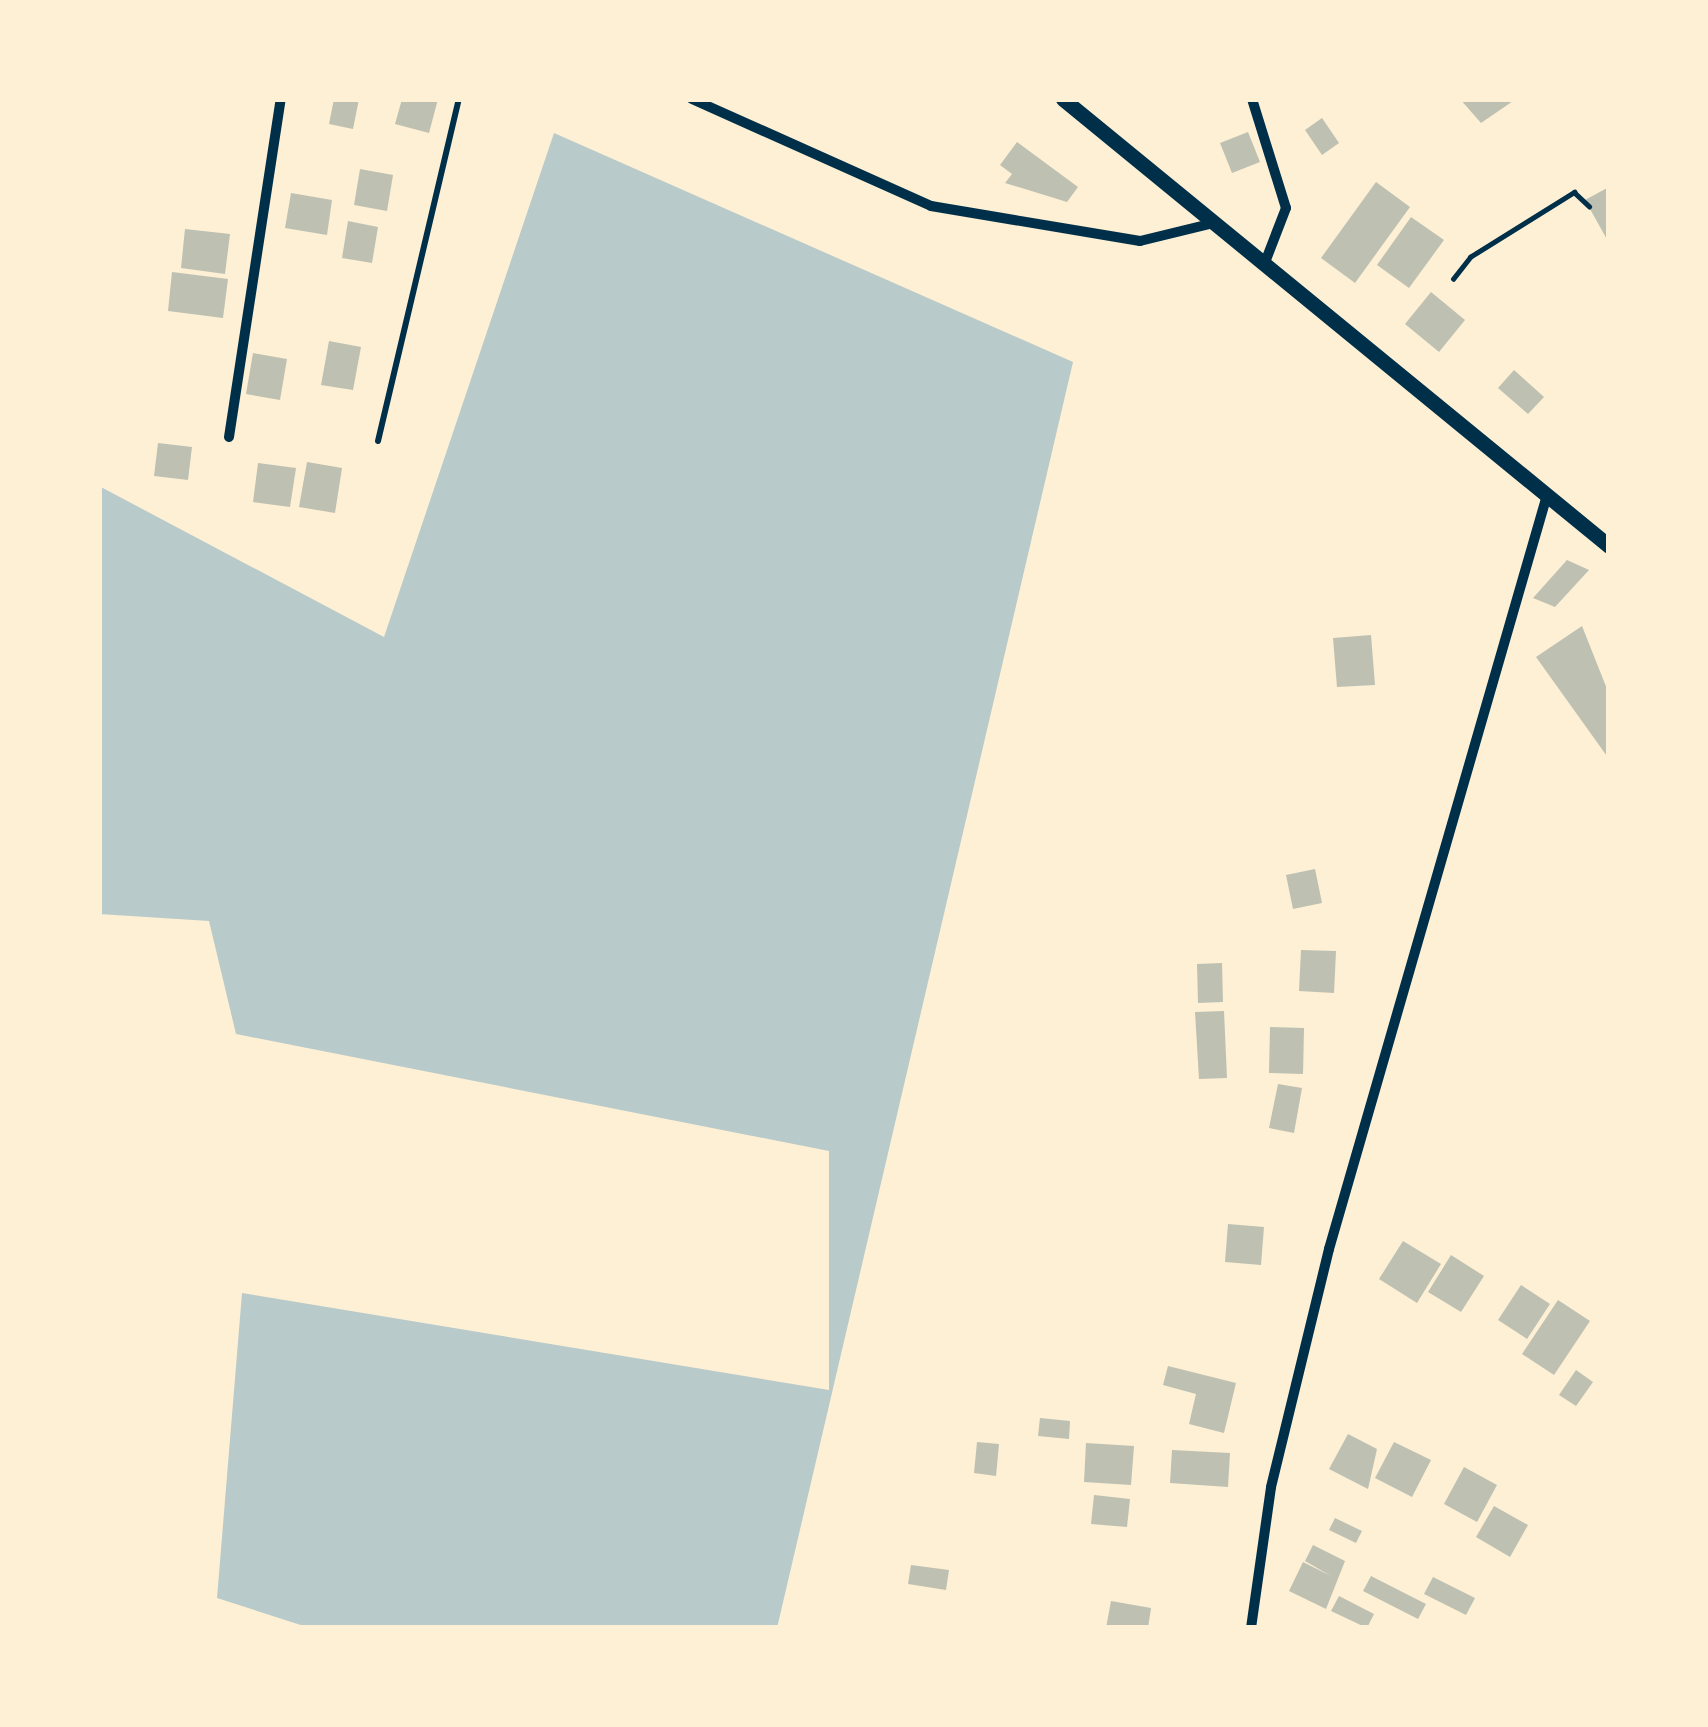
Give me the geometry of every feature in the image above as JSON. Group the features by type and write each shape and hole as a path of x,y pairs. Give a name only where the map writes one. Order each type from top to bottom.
{"main road":[{"path":"1063,99 1609,546"}],"street":[{"path":"229,437 281,99"},
{"path":"692,99 931,206 1140,241 1214,223"},
{"path":"1252,99 1286,208 1264,265"},
{"path":"1251,1628 1271,1487 1328,1249 1547,495"}],"lane":[{"path":"378,441 459,99"}],"path":[{"path":"1453,279 1470,257 1574,192 1588,206"}],"shaded area":[{"path":"554,133 1073,362 777,1628 310,1628 217,1598 242,1293 829,1390 829,1151 236,1034 209,921 99,914 99,486 384,637"}],"building":[{"path":"334,99 359,99 353,129 329,124"},
{"path":"402,99 438,99 429,133 395,124"},
{"path":"1460,99 1516,99 1481,123"},
{"path":"1322,118 1339,143 1322,155 1305,130"},
{"path":"1248,132 1260,162 1232,173 1220,143"},
{"path":"1017,142 1078,187 1067,202 1005,183 1012,174 1000,165"},
{"path":"360,169 393,175 387,211 354,205"},
{"path":"1376,182 1410,207 1355,283 1321,258"},
{"path":"1609,187 1609,243 1585,200"},
{"path":"291,193 332,200 327,235 285,228"},
{"path":"1411,217 1444,240 1409,288 1377,265"},
{"path":"348,221 378,227 372,263 342,258"},
{"path":"185,229 230,234 225,274 181,268"},
{"path":"172,272 228,279 223,318 168,311"},
{"path":"1431,292 1465,320 1439,352 1405,324"},
{"path":"329,341 361,347 353,390 321,385"},
{"path":"253,353 287,359 280,400 246,394"},
{"path":"1514,370 1544,397 1528,414 1498,388"},
{"path":"158,443 192,447 188,480 154,476"},
{"path":"307,462 342,468 335,513 299,507"},
{"path":"258,463 296,468 290,507 253,502"},
{"path":"1567,560 1589,570 1555,607 1533,598"},
{"path":"1582,626 1609,694 1609,759 1536,657"},
{"path":"1371,635 1375,685 1337,687 1333,638"},
{"path":"1315,869 1322,903 1293,909 1286,875"},
{"path":"1301,950 1336,951 1334,993 1299,991"},
{"path":"1222,963 1223,1002 1198,1003 1197,964"},
{"path":"1224,1011 1227,1078 1199,1079 1195,1012"},
{"path":"1270,1027 1304,1028 1303,1074 1269,1073"},
{"path":"1278,1084 1302,1088 1294,1133 1269,1128"},
{"path":"1228,1224 1264,1227 1261,1265 1225,1262"},
{"path":"1403,1241 1441,1264 1417,1303 1379,1279"},
{"path":"1451,1255 1484,1276 1461,1312 1428,1292"},
{"path":"1521,1285 1550,1304 1527,1339 1498,1320"},
{"path":"1558,1300 1590,1321 1554,1375 1522,1354"},
{"path":"1168,1366 1236,1383 1224,1433 1189,1424 1196,1394 1163,1385"},
{"path":"1576,1370 1593,1382 1576,1406 1559,1395"},
{"path":"1040,1418 1070,1421 1069,1439 1038,1436"},
{"path":"1348,1434 1377,1449 1368,1489 1329,1469"},
{"path":"977,1442 999,1444 996,1476 974,1473"},
{"path":"1394,1442 1431,1460 1412,1497 1375,1478"},
{"path":"1086,1443 1134,1446 1131,1485 1084,1482"},
{"path":"1172,1450 1230,1453 1228,1487 1170,1483"},
{"path":"1464,1467 1497,1485 1477,1522 1444,1504"},
{"path":"1094,1495 1130,1499 1127,1527 1091,1524"},
{"path":"1494,1506 1528,1525 1510,1557 1476,1537"},
{"path":"1335,1518 1362,1531 1356,1543 1329,1530"},
{"path":"1313,1545 1345,1561 1326,1609 1289,1591 1303,1562 1331,1576 1305,1561"},
{"path":"911,1565 949,1570 946,1590 908,1584"},
{"path":"1371,1576 1426,1604 1418,1619 1363,1591"},
{"path":"1433,1577 1475,1598 1466,1615 1424,1594"},
{"path":"1339,1596 1374,1614 1367,1628 1331,1611"},
{"path":"1111,1601 1151,1608 1148,1628 1106,1628"}]}
